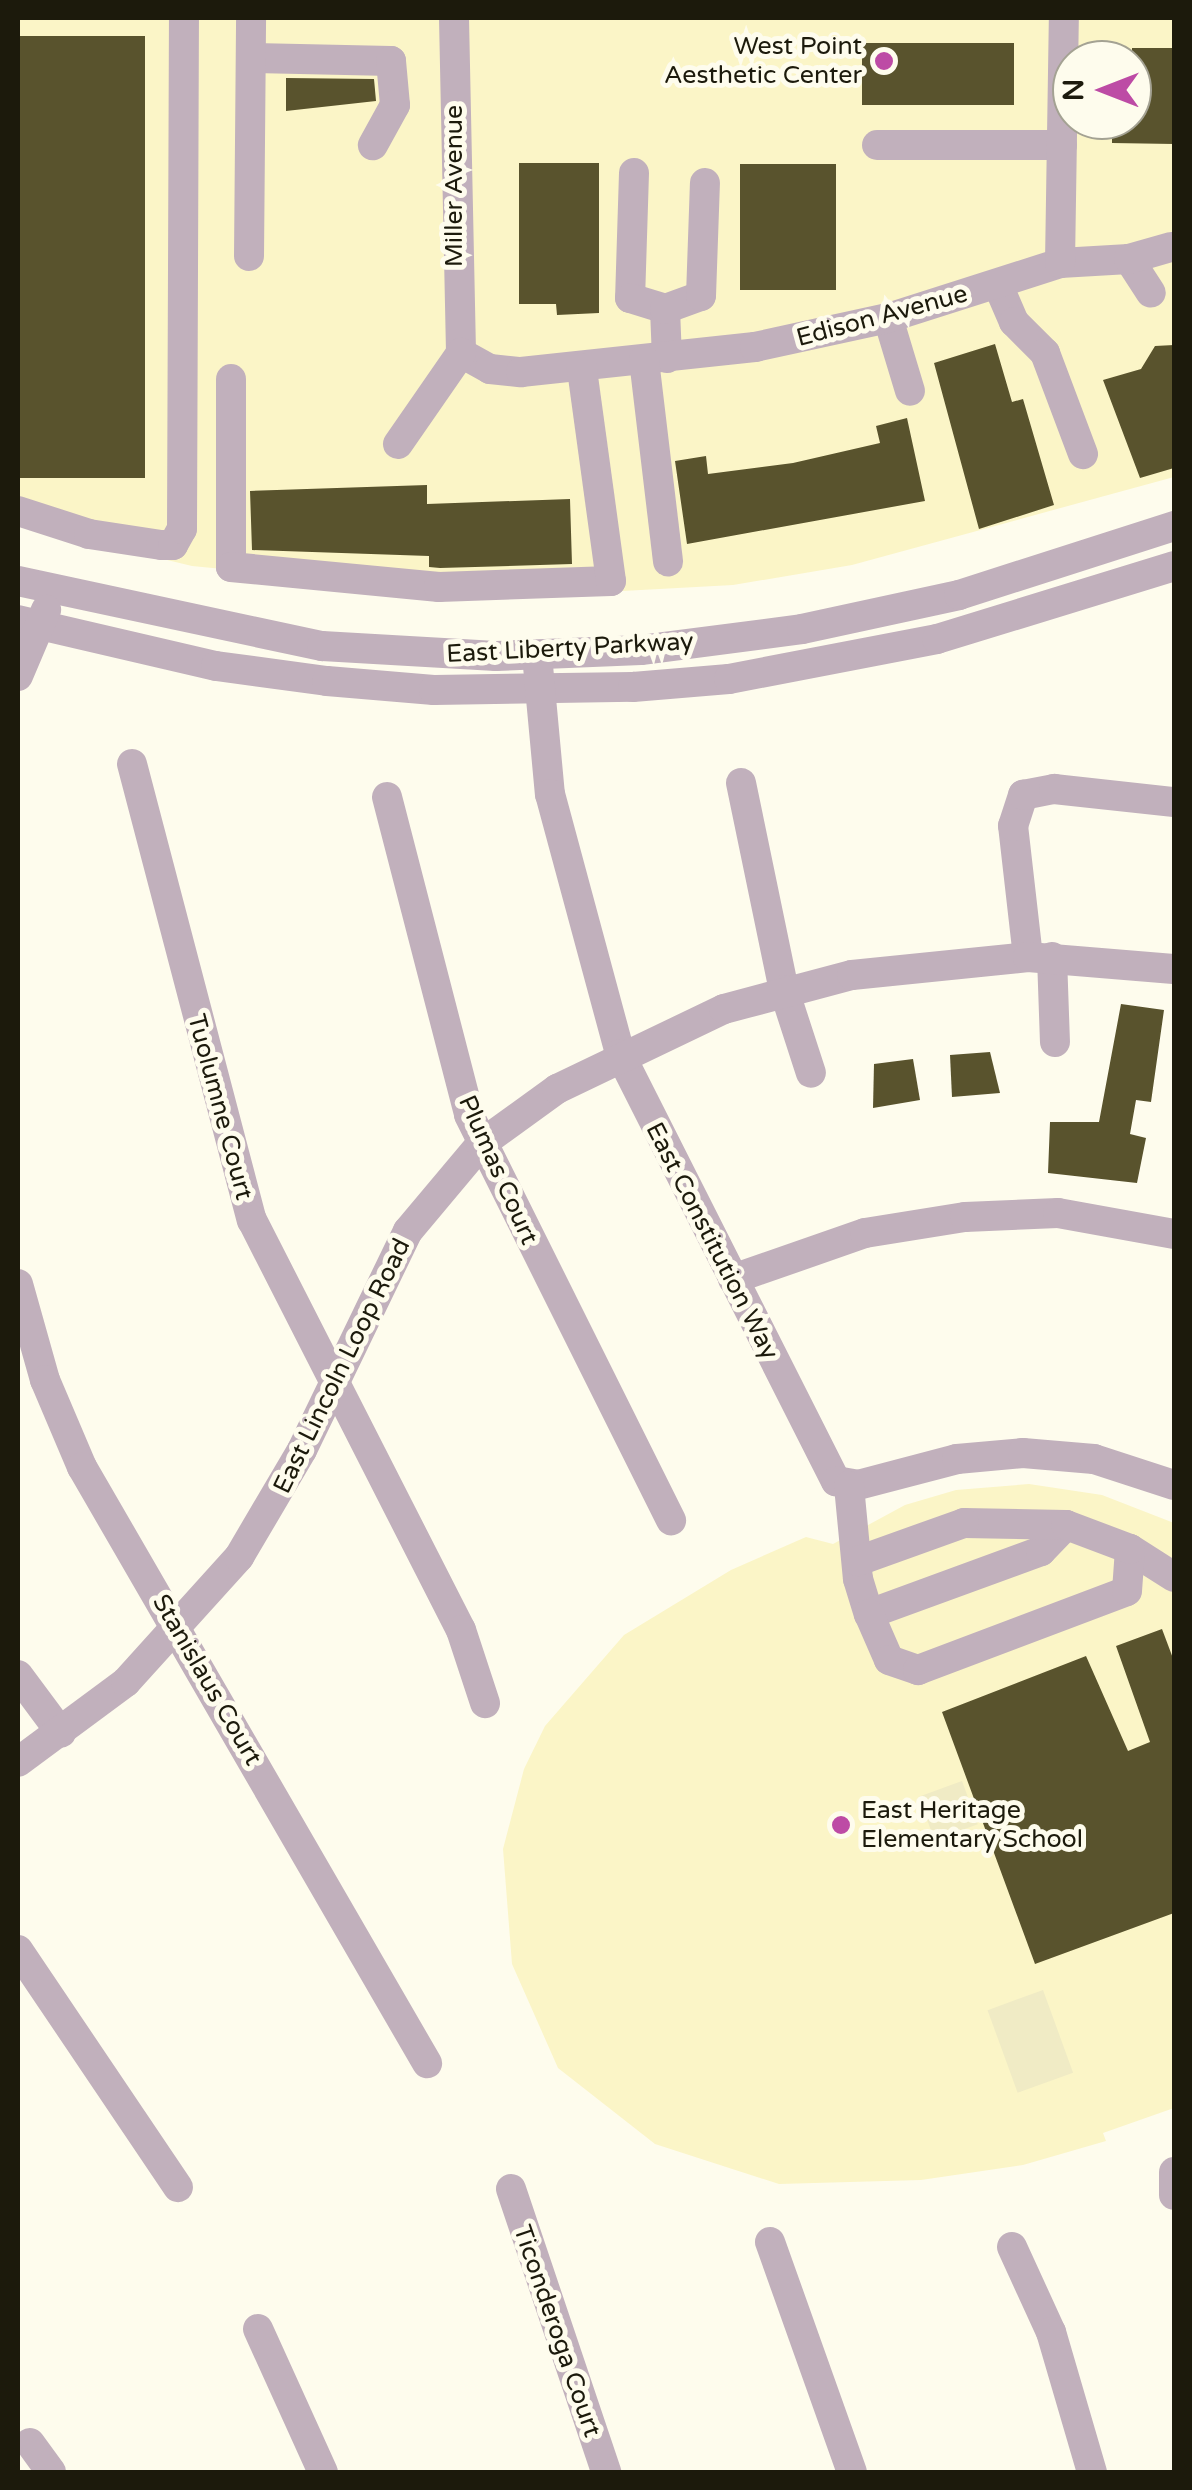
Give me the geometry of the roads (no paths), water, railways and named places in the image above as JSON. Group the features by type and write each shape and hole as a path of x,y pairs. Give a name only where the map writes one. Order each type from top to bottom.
{"street":[{"path":"18,510 88,534 161,545 172,545 182,529 184,18"},
{"path":"249,256 252,18"},
{"name":"Miller Avenue","path":"454,18 461,353"},
{"path":"1060,263 1064,18"},
{"path":"251,58 391,62 394,105 373,146"},
{"path":"877,144 1062,145"},
{"path":"634,173 630,298 665,308 701,296 704,183"},
{"name":"Edison Avenue","path":"461,353 490,369 582,368 655,359 888,318 1060,263 1129,259 1171,247"},
{"path":"1129,259 1151,293"},
{"path":"998,285 1014,322 1045,353 1084,454"},
{"path":"665,308 655,359 668,562"},
{"path":"888,318 910,391"},
{"path":"398,444 461,353"},
{"path":"231,379 231,567 439,587 611,581 582,368"},
{"name":"East Liberty Parkway","path":"18,582 322,646 537,655 641,650 848,620 990,586 1174,526"},
{"name":"East Liberty Parkway","path":"30,624 272,675 539,692 805,667 995,625 1174,566"},
{"path":"18,676 30,624 52,592"},
{"name":"East Constitution Way","path":"537,655 550,794 620,1054 826,1468 848,1486"},
{"name":"Tuolumne Court","path":"132,764 233,1166 276,1274 335,1378 462,1630 484,1702"},
{"path":"741,783 784,990 811,1073"},
{"path":"1055,1042 1013,826 1023,795 1054,789 1174,802"},
{"name":"Plumas Court","path":"387,797 482,1144 671,1521"},
{"name":"East Lincoln Loop Road","path":"18,1762 61,1733 178,1630 276,1499 393,1254 482,1144 620,1054 784,990 891,968 1040,957 1174,970"},
{"path":"732,1279 865,1234 964,1216 1058,1213 1174,1234"},
{"name":"Stanislaus Court","path":"19,1294 71,1446 427,2063"},
{"path":"1174,1485 1094,1459 1023,1452 957,1459 848,1486 869,1614 889,1660 918,1670 1152,1582 1174,1591"},
{"path":"858,1562 964,1523 1066,1525 1130,1549 1174,1577"},
{"path":"869,1614 1041,1551 1066,1525"},
{"path":"1127,1591 1130,1549"},
{"path":"18,1675 61,1733"},
{"path":"18,1950 178,2187"},
{"path":"1174,2172 1174,2195"},
{"name":"Ticonderoga Court","path":"511,2189 606,2472"},
{"path":"770,2242 852,2472"},
{"path":"1012,2247 1051,2332 1092,2472"},
{"path":"258,2330 323,2472"},
{"path":"30,2442 52,2472"}],"place":[{"name":"West Point Aesthetic Center","path":"884,61"},
{"name":"East Heritage Elementary School","path":"841,1825"}]}
